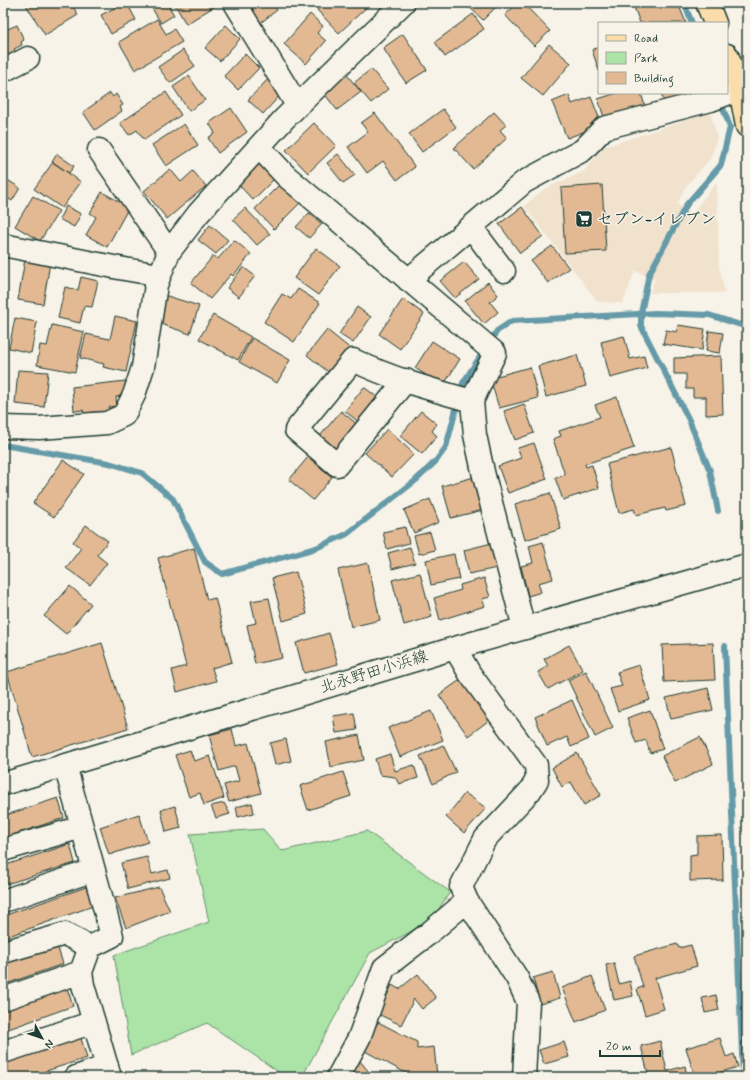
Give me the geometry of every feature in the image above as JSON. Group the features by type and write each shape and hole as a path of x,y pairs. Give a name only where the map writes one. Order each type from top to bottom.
{"main road":[{"path":"707,3 715,22"},
{"path":"728,58 740,89 747,126"}],"street":[{"path":"235,3 297,105"},
{"path":"3,427 39,428 107,423 124,415 134,395 144,367 156,285 169,252 198,214 297,105 403,3"},
{"path":"3,71 28,58"},
{"path":"728,94 740,89"},
{"path":"408,280 524,182 583,150 604,128 711,100 727,94"},
{"path":"259,147 286,176 495,353 472,401 475,435 484,476 524,628"},
{"path":"99,150 169,252"},
{"path":"471,227 504,271"},
{"path":"3,244 119,268 153,274 161,273"},
{"path":"406,380 337,465 296,430 353,360 372,369 472,401"},
{"name":"北永野田小浜線","path":"3,784 455,648 747,565"},
{"path":"455,648 470,674 536,765 537,780 530,791 485,839 460,887 517,978 528,1002 524,1077"},
{"path":"65,765 112,936 90,947 81,972 83,985 109,1071 76,1077"},
{"path":"3,850 82,827"},
{"path":"3,901 94,870"},
{"path":"338,1077 359,1038 384,968 428,934 467,900"},
{"path":"3,952 65,934 90,947"},
{"path":"3,999 81,972"},
{"path":"3,1052 94,1022"}],"shaded area":[{"path":"710,112 717,137 711,158 686,186 677,204 691,214 717,182 719,266 725,293 650,293 655,279 635,271 623,303 598,302 524,206 546,188 583,172 604,147"}],"green space":[{"path":"263,829 282,851 367,831 450,892 431,921 370,953 302,1077 286,1077 207,1023 131,1055 114,955 209,922 190,834"}],"building":[{"path":"3,3 13,3 3,8"},
{"path":"30,3 71,3 78,15 45,35 26,5"},
{"path":"124,3 127,3 136,20 111,34 101,15"},
{"path":"153,3 167,3 174,15 161,23 150,5"},
{"path":"174,3 220,3 186,24"},
{"path":"244,3 272,3 277,10 259,24"},
{"path":"325,3 370,4 339,33 317,10"},
{"path":"465,3 500,3 483,20"},
{"path":"518,3 523,3 550,31 534,46 505,15"},
{"path":"645,3 678,3 686,22 640,22 634,7"},
{"path":"310,14 323,26 317,33 326,41 306,64 284,44"},
{"path":"473,14 484,29 445,57 435,42"},
{"path":"157,19 166,34 174,29 182,42 135,70 119,42"},
{"path":"17,25 24,40 21,42 22,45 14,49 18,57 3,59 3,31"},
{"path":"226,25 240,39 220,61 205,48"},
{"path":"403,34 427,70 406,83 383,48"},
{"path":"549,44 571,63 543,96 521,78"},
{"path":"598,47 598,68 592,50"},
{"path":"183,50 195,66 170,83 158,67"},
{"path":"245,54 259,68 238,90 224,76"},
{"path":"371,69 388,89 371,103 354,83"},
{"path":"343,70 361,92 337,110 320,88"},
{"path":"189,76 205,100 189,111 173,87"},
{"path":"269,78 283,92 263,114 248,100"},
{"path":"166,92 181,115 144,140 137,130 129,135 120,123"},
{"path":"110,93 113,97 116,94 123,105 120,107 122,111 95,130 83,112"},
{"path":"614,94 641,94 647,113 607,126 598,99"},
{"path":"661,94 692,94 665,104"},
{"path":"569,95 572,104 591,97 602,125 567,138 552,102"},
{"path":"231,108 247,132 218,153 208,138 215,133 209,123"},
{"path":"443,109 456,127 422,152 409,134"},
{"path":"494,112 506,125 500,130 507,138 473,169 454,148"},
{"path":"375,113 415,167 397,180 383,161 367,173 348,147 368,132 361,123"},
{"path":"314,123 336,146 308,173 286,150"},
{"path":"184,124 198,145 166,166 152,145"},
{"path":"57,154 74,166 69,173 52,162"},
{"path":"338,154 355,175 343,183 327,163"},
{"path":"260,160 277,176 253,200 237,183"},
{"path":"53,162 81,182 62,208 34,189"},
{"path":"170,169 181,182 193,171 206,186 167,219 144,191"},
{"path":"3,177 20,188 12,201 3,195"},
{"path":"281,183 301,202 274,229 255,209"},
{"name":"セブン-イレブン","path":"602,185 606,251 565,253 561,188"},
{"path":"102,192 129,207 107,247 86,235 96,217 90,213"},
{"path":"33,196 59,211 40,241 15,226"},
{"path":"66,206 81,214 74,227 59,219"},
{"path":"522,207 543,236 520,253 499,224"},
{"path":"245,208 270,234 257,245 233,219"},
{"path":"309,213 322,224 309,238 296,227"},
{"path":"210,225 228,240 216,254 198,240"},
{"path":"234,240 251,254 233,276 231,274 210,299 191,283 213,256 218,259"},
{"path":"552,246 569,268 548,283 531,261"},
{"path":"316,248 340,266 318,295 294,278"},
{"path":"25,259 50,263 43,304 18,300"},
{"path":"464,262 479,279 455,298 440,281"},
{"path":"243,267 255,276 239,297 227,288"},
{"path":"81,277 98,281 92,307 84,306 80,323 58,318 65,287 78,290"},
{"path":"488,282 498,295 490,302 498,312 484,324 465,301"},
{"path":"298,289 320,303 294,342 264,322 282,294 291,299"},
{"path":"164,295 199,306 190,334 155,322"},
{"path":"403,299 424,314 400,349 379,334"},
{"path":"357,307 371,317 353,343 339,334"},
{"path":"213,315 251,337 238,360 199,339"},
{"path":"3,316 6,317 3,336"},
{"path":"115,316 137,321 126,372 103,367 104,364 80,358 86,334 110,339"},
{"path":"15,318 37,322 31,353 9,348"},
{"path":"52,325 84,332 75,372 37,365 40,345 47,346"},
{"path":"678,325 705,329 702,350 663,344 666,330 677,332"},
{"path":"327,330 352,350 332,375 307,355"},
{"path":"709,331 723,333 720,353 706,351"},
{"path":"624,336 630,359 644,356 647,368 610,378 601,342"},
{"path":"252,338 290,360 277,383 239,362"},
{"path":"432,341 460,359 443,386 415,368"},
{"path":"577,355 586,386 546,397 538,366"},
{"path":"721,356 723,414 706,415 706,397 693,397 693,389 686,389 686,374 674,374 674,358"},
{"path":"530,367 538,398 499,408 490,378"},
{"path":"18,370 48,372 44,407 15,404"},
{"path":"126,381 127,395 116,397 117,406 109,407 109,411 84,413 83,410 74,411 72,387"},
{"path":"364,387 378,398 366,428 345,411"},
{"path":"617,397 634,448 585,464 586,467 592,465 599,488 563,500 555,478 565,475 553,439 561,436 559,431 600,417 595,405"},
{"path":"524,404 534,433 515,440 504,411"},
{"path":"341,411 363,429 342,454 320,436"},
{"path":"421,411 437,424 432,431 437,436 422,454 400,436"},
{"path":"387,429 414,454 392,477 365,453"},
{"path":"534,443 547,479 508,493 498,466 521,458 518,448"},
{"path":"671,447 686,506 666,511 665,508 636,515 634,509 619,513 607,464"},
{"path":"308,457 332,477 313,500 289,480"},
{"path":"63,460 84,474 54,517 33,503"},
{"path":"474,477 483,510 451,518 442,486"},
{"path":"550,493 561,529 525,540 515,504"},
{"path":"430,499 439,522 414,533 404,510"},
{"path":"86,525 108,541 97,555 107,563 90,585 66,568 81,548 73,542"},
{"path":"405,527 409,543 387,549 383,532"},
{"path":"430,532 435,550 419,554 414,536"},
{"path":"543,542 553,579 538,583 541,592 528,596 521,566 533,563 529,546"},
{"path":"492,543 497,568 469,574 464,550"},
{"path":"410,547 415,563 392,569 388,553"},
{"path":"194,548 207,600 215,598 232,662 212,668 216,681 177,692 172,670 186,666 158,558"},
{"path":"454,554 459,579 431,585 426,560"},
{"path":"368,563 380,620 351,627 338,570"},
{"path":"296,572 307,614 283,621 272,578"},
{"path":"420,573 432,617 404,625 392,580"},
{"path":"484,578 490,597 482,599 485,606 440,620 434,598 461,590 460,585"},
{"path":"70,586 91,604 66,634 44,616"},
{"path":"269,598 282,658 255,664 247,625 256,623 251,601"},
{"path":"329,633 338,664 304,673 296,643"},
{"path":"102,643 128,728 32,757 7,672"},
{"path":"713,643 715,680 664,682 662,645"},
{"path":"569,645 583,670 548,689 538,672 548,666 544,659"},
{"path":"639,665 650,700 618,711 610,689 622,686 617,672"},
{"path":"586,671 613,728 595,737 568,680"},
{"path":"463,678 492,718 468,736 439,695"},
{"path":"708,688 713,710 671,719 666,698"},
{"path":"572,700 589,739 571,747 567,737 547,746 535,717"},
{"path":"650,710 663,749 650,753 646,740 636,743 627,718"},
{"path":"431,711 443,740 400,757 388,728"},
{"path":"354,713 357,730 336,733 333,716"},
{"path":"232,729 236,746 248,743 261,793 229,802 224,785 239,781 235,766 219,771 209,735"},
{"path":"359,735 364,760 331,767 326,742"},
{"path":"700,737 713,764 675,783 662,756"},
{"path":"286,739 291,761 275,765 270,743"},
{"path":"443,745 456,772 433,784 420,756"},
{"path":"190,750 194,761 210,756 224,798 204,805 200,793 189,797 175,755"},
{"path":"577,753 601,795 584,805 571,782 562,787 552,768"},
{"path":"390,754 395,771 414,765 418,778 399,784 395,777 380,775 375,759"},
{"path":"343,772 351,796 308,810 300,786"},
{"path":"465,793 486,808 464,833 446,817"},
{"path":"58,798 64,818 3,838 3,816"},
{"path":"224,803 230,814 216,818 211,806"},
{"path":"252,803 254,813 238,817 236,807"},
{"path":"175,806 181,828 166,832 161,810"},
{"path":"139,814 148,842 109,855 100,827"},
{"path":"722,835 723,880 690,881 690,855 697,854 697,836"},
{"path":"70,844 75,863 3,885 3,866"},
{"path":"147,857 152,874 168,870 170,878 128,889 121,863"},
{"path":"86,887 93,906 3,938 3,916"},
{"path":"159,887 170,911 126,928 115,898"},
{"path":"56,942 63,964 3,985 3,960"},
{"path":"677,944 679,948 691,945 697,966 655,978 664,1009 645,1015 637,989 643,987 634,956"},
{"path":"614,963 619,984 630,981 633,996 614,1000 606,965"},
{"path":"553,972 560,998 540,1004 533,978"},
{"path":"418,974 436,998 422,1009 414,999 401,1025 378,1014 392,985 399,989"},
{"path":"592,976 605,1010 576,1022 562,988"},
{"path":"66,985 73,1006 3,1031 3,1007"},
{"path":"716,995 719,1010 705,1013 702,998"},
{"path":"378,1022 417,1042 417,1049 434,1047 437,1076 413,1077 363,1050"},
{"path":"80,1035 87,1058 27,1077 6,1077 3,1068 3,1059"},
{"path":"720,1038 726,1057 734,1054 738,1067 704,1077 695,1077 686,1048"},
{"path":"660,1041 667,1071 685,1066 687,1077 649,1077 641,1046"},
{"path":"564,1042 569,1057 544,1064 539,1050"},
{"path":"356,1056 373,1077 344,1077"},
{"path":"595,1075 595,1077 577,1077"}],"waterway":[{"path":"684,3 692,22"},
{"path":"718,511 710,471 689,420 641,326 641,313 649,274 687,204 721,165 730,127 720,100"},
{"path":"3,445 109,463 142,473 173,499 205,562 222,574 316,548 347,534 415,481 436,461 446,447 463,383 497,331 512,321 656,313 709,315 747,327"},
{"path":"725,646 743,1077"}],"place":[{"name":"セブン-イレブン","path":"584,219"}]}
